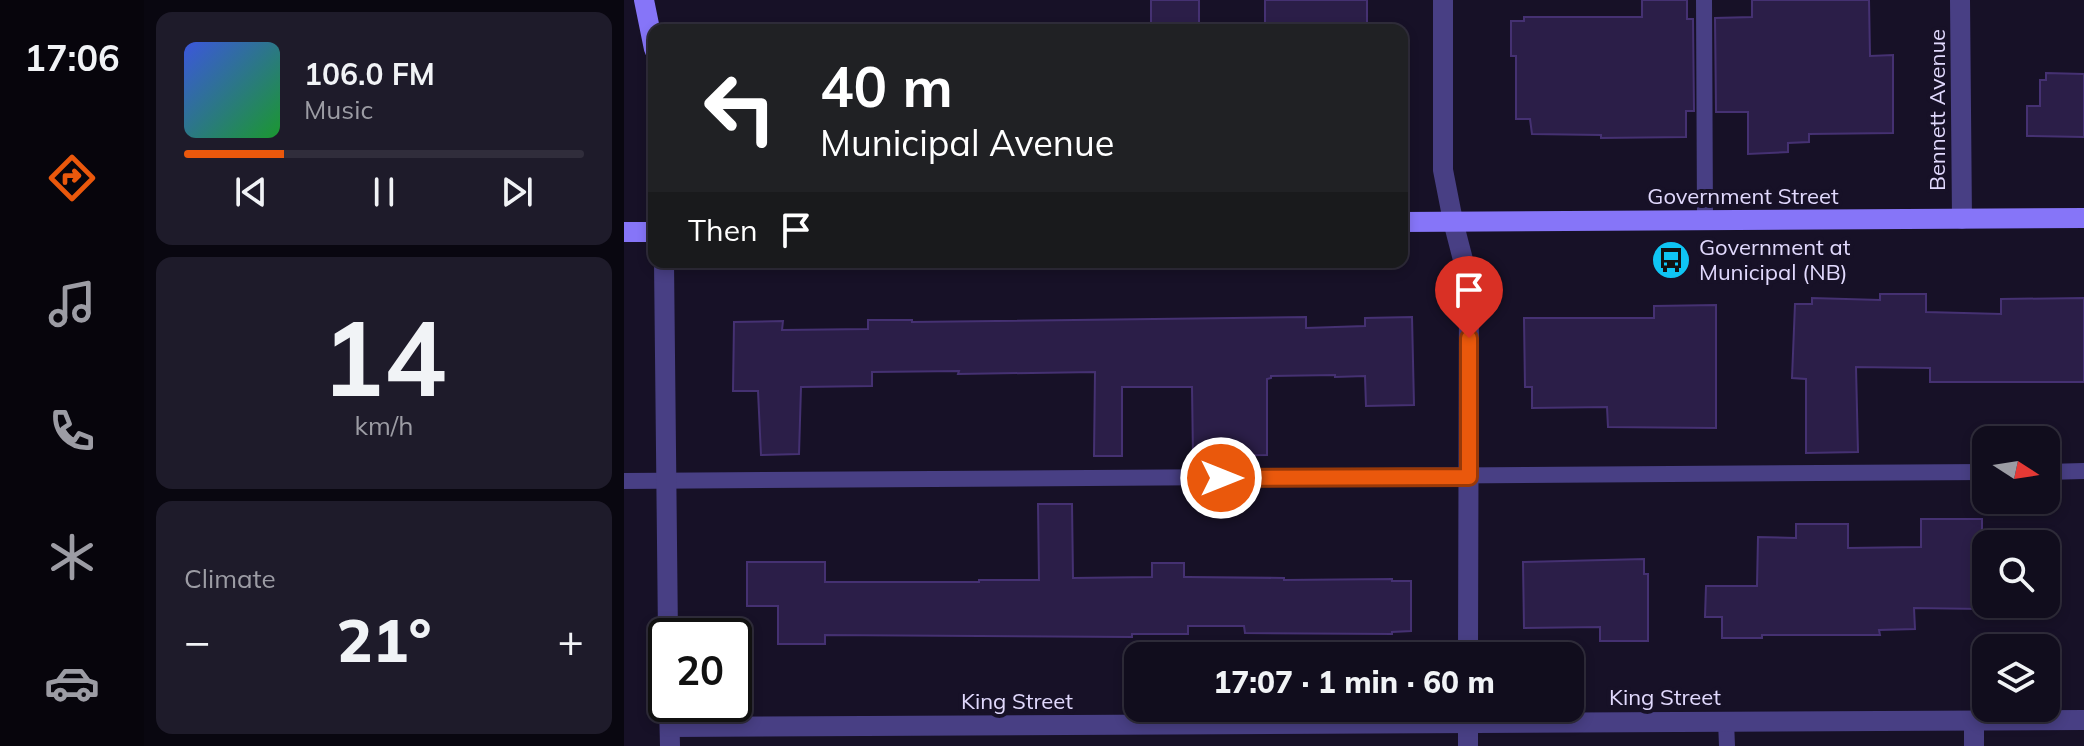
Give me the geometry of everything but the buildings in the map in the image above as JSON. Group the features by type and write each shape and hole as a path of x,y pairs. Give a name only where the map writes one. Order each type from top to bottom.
{"street":[{"path":"644,0 649,24"},
{"path":"1443,0 1443,170 1469,283 1468,642"},
{"name":"Bennett Avenue","path":"1960,0 1962,219"},
{"name":"Government Street","path":"1408,222 2084,218"},
{"path":"624,232 648,232"},
{"path":"664,268 668,618"},
{"name":"King Street","path":"1584,718 1726,721 1972,720"},
{"name":"King Street","path":"2060,720 2084,720"},
{"name":"King Street","path":"670,736 1202,722"},
{"path":"1468,722 1468,746"},
{"path":"1974,722 1974,746"}],"lane":[{"path":"1704,0 1705,220"},
{"path":"2060,472 2084,471"},
{"path":"624,481 1972,472"},
{"path":"1726,721 1727,746"}],"place":[{"name":"Government at Municipal (NB)","path":"1671,260"}],"route":[{"path":"1221,478 1469,477 1469,338"}]}
